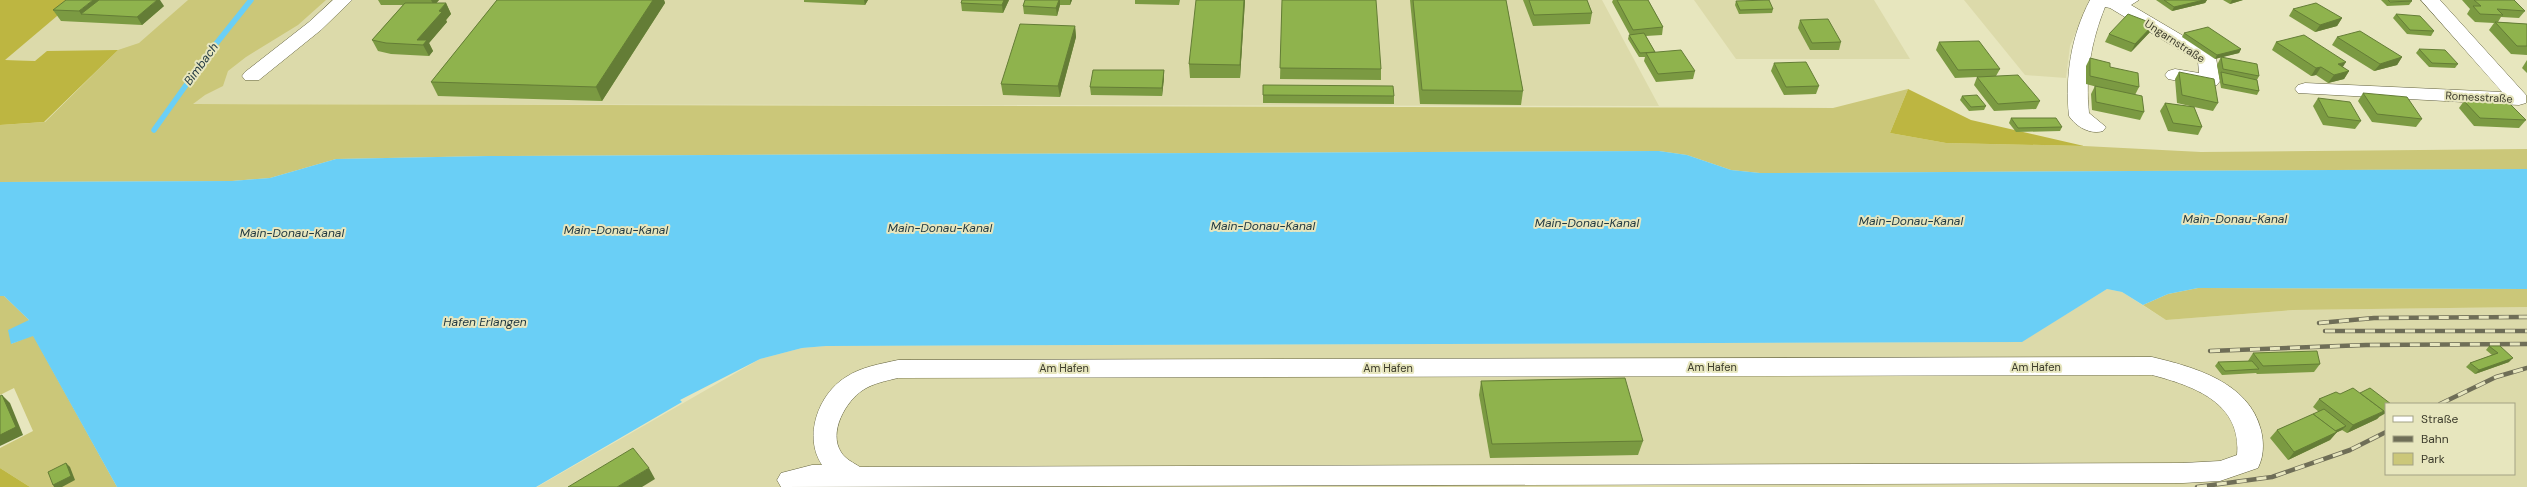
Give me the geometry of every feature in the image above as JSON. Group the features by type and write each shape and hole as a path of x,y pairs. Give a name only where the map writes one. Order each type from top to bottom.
{"street":[{"path":"252,76 315,26 343,0"},
{"name":"Romesstraße","path":"2305,90 2519,99 2430,0"},
{"name":"Ungarnstraße","path":"2096,127 2079,116 2076,73 2085,32 2111,1 2207,58 2210,82 2175,75"},
{"name":"Am Hafen","path":"2152,366 2180,372 2201,380 2223,394 2247,421 2252,435 2249,461 2220,471 2183,473 1037,482 856,477 832,461 824,444 829,414 847,387 870,375 898,369 2152,366"},
{"path":"790,480 812,475 856,477"}],"shaded area":[{"path":"0,0 76,0 5,60 35,61 47,51 118,50 44,122 0,125"},
{"path":"76,0 1602,0 1659,106 192,104 35,61 4,60"},
{"path":"1694,0 1874,0 1910,59 1736,59"},
{"path":"1964,0 2089,0 2070,46 2066,78 2025,75"},
{"path":"1908,89 1971,120 2084,146 1946,143 1890,133"},
{"path":"2107,289 2122,292 2166,320 2293,310 2527,307 2527,487 537,487 760,359 802,348 826,346 2021,342"},
{"path":"0,468 30,487 0,487"}],"green space":[{"path":"188,0 326,0 298,25 246,57 228,71 223,86 205,95 193,104 1833,108 1908,89 1890,133 1946,143 2084,146 2201,152 2527,149 2527,169 1760,173 1731,170 1687,155 1659,151 488,156 336,159 270,178 232,181 0,182 0,125 45,122 118,50 139,43"},
{"path":"2198,288 2527,289 2527,307 2293,310 2166,320 2143,305 2168,294"},
{"path":"0,296 4,296 29,320 11,344 33,335 117,487 30,487 0,468 0,448 33,431 14,388 0,395"}],"water":[{"name":"Hafen Erlangen","path":"1659,151 1687,155 1731,170 1760,173 2527,169 2527,289 2198,288 2168,294 2143,305 2122,292 2107,289 2022,342 826,346 802,348 760,359 680,400 682,402 536,487 117,487 33,336 11,344 8,330 29,320 4,296 0,296 0,182 232,181 270,178 336,159 488,156"}],"building":[{"path":"66,0 93,0 79,11 53,10"},
{"path":"99,0 157,0 137,17 81,14"},
{"path":"497,0 653,0 596,87 431,82"},
{"path":"962,0 1004,0 1002,5 961,3"},
{"path":"1025,0 1059,0 1056,8 1023,6"},
{"path":"1196,0 1244,0 1240,65 1189,64"},
{"path":"1282,0 1376,0 1381,69 1280,68"},
{"path":"1413,0 1506,0 1523,91 1422,90"},
{"path":"1529,0 1587,0 1592,13 1534,15"},
{"path":"1617,0 1648,0 1663,27 1633,30"},
{"path":"1769,0 1773,9 1740,10 1736,1"},
{"path":"2164,0 2204,0 2174,7"},
{"path":"2388,0 2411,0 2412,1 2390,2"},
{"path":"2474,0 2514,0 2525,11 2497,9 2503,15 2480,14 2473,6 2481,6"},
{"path":"405,3 446,3 439,11 442,12 417,40 427,40 423,45 386,43 372,40"},
{"path":"2316,3 2342,18 2320,25 2293,9"},
{"path":"2128,14 2154,24 2135,44 2109,34"},
{"path":"2396,14 2420,16 2434,31 2410,30"},
{"path":"1828,19 1841,42 1812,43 1800,20"},
{"path":"2495,22 2527,24 2527,46 2517,46"},
{"path":"1020,24 1075,26 1058,86 1001,84"},
{"path":"2208,27 2241,49 2217,55 2184,33"},
{"path":"2360,31 2402,57 2380,64 2337,37"},
{"path":"1644,33 1655,52 1640,53 1629,35"},
{"path":"2304,35 2346,62 2338,64 2349,71 2334,75 2321,67 2316,68 2276,42"},
{"path":"1979,41 2000,69 1958,70 1939,42"},
{"path":"2419,49 2445,50 2458,64 2432,63"},
{"path":"1681,50 1695,71 1658,74 1646,53"},
{"path":"2221,57 2257,64 2259,76 2223,69"},
{"path":"2090,58 2110,63 2110,67 2138,73 2139,87 2090,76"},
{"path":"1806,62 1819,86 1786,87 1774,63"},
{"path":"1093,70 1164,70 1162,88 1090,87"},
{"path":"2179,72 2214,79 2218,103 2182,95"},
{"path":"2221,72 2257,80 2259,91 2223,84"},
{"path":"2018,75 2040,101 1998,104 1977,77"},
{"path":"1263,85 1393,86 1394,96 1263,95"},
{"path":"2095,86 2142,96 2144,112 2096,102"},
{"path":"2363,93 2407,97 2422,119 2377,114"},
{"path":"1977,95 1986,106 1971,107 1962,96"},
{"path":"2318,98 2350,102 2361,121 2328,117"},
{"path":"2464,101 2509,103 2526,120 2480,118"},
{"path":"2165,103 2194,107 2202,127 2173,123"},
{"path":"2011,118 2056,118 2062,127 2018,128"},
{"path":"2489,346 2500,346 2513,358 2479,370 2470,363 2498,353"},
{"path":"2317,351 2320,364 2263,366 2253,353"},
{"path":"2252,361 2259,369 2225,371 2218,362"},
{"path":"1625,378 1643,441 1492,444 1481,381"},
{"path":"2353,388 2384,411 2353,425 2319,399 2336,392 2340,394"},
{"path":"2370,388 2390,403 2385,403 2385,412 2382,413 2384,411 2360,393"},
{"path":"2,395 16,427 0,435 0,396"},
{"path":"2324,409 2346,426 2335,431 2313,414"},
{"path":"2313,414 2337,432 2294,452 2277,430"},
{"path":"633,448 649,468 617,487 568,487"},
{"path":"66,463 71,476 53,485 48,472"}],"waterway":[{"name":"Bimbach","path":"154,130 211,50 251,0"}],"railway":[{"path":"2319,323 2374,318 2527,317"},
{"path":"2325,331 2527,331"},
{"path":"2210,351 2366,345 2527,344"},
{"path":"2442,403 2496,377 2527,368"},
{"path":"2197,487 2272,477 2350,450 2385,432"}],"water label":[{"name":"Main-Donau-Kanal","path":"2235,219"},
{"name":"Main-Donau-Kanal","path":"1911,221"},
{"name":"Main-Donau-Kanal","path":"1587,223"},
{"name":"Main-Donau-Kanal","path":"1263,226"},
{"name":"Main-Donau-Kanal","path":"940,228"},
{"name":"Main-Donau-Kanal","path":"616,230"},
{"name":"Main-Donau-Kanal","path":"292,233"}]}
